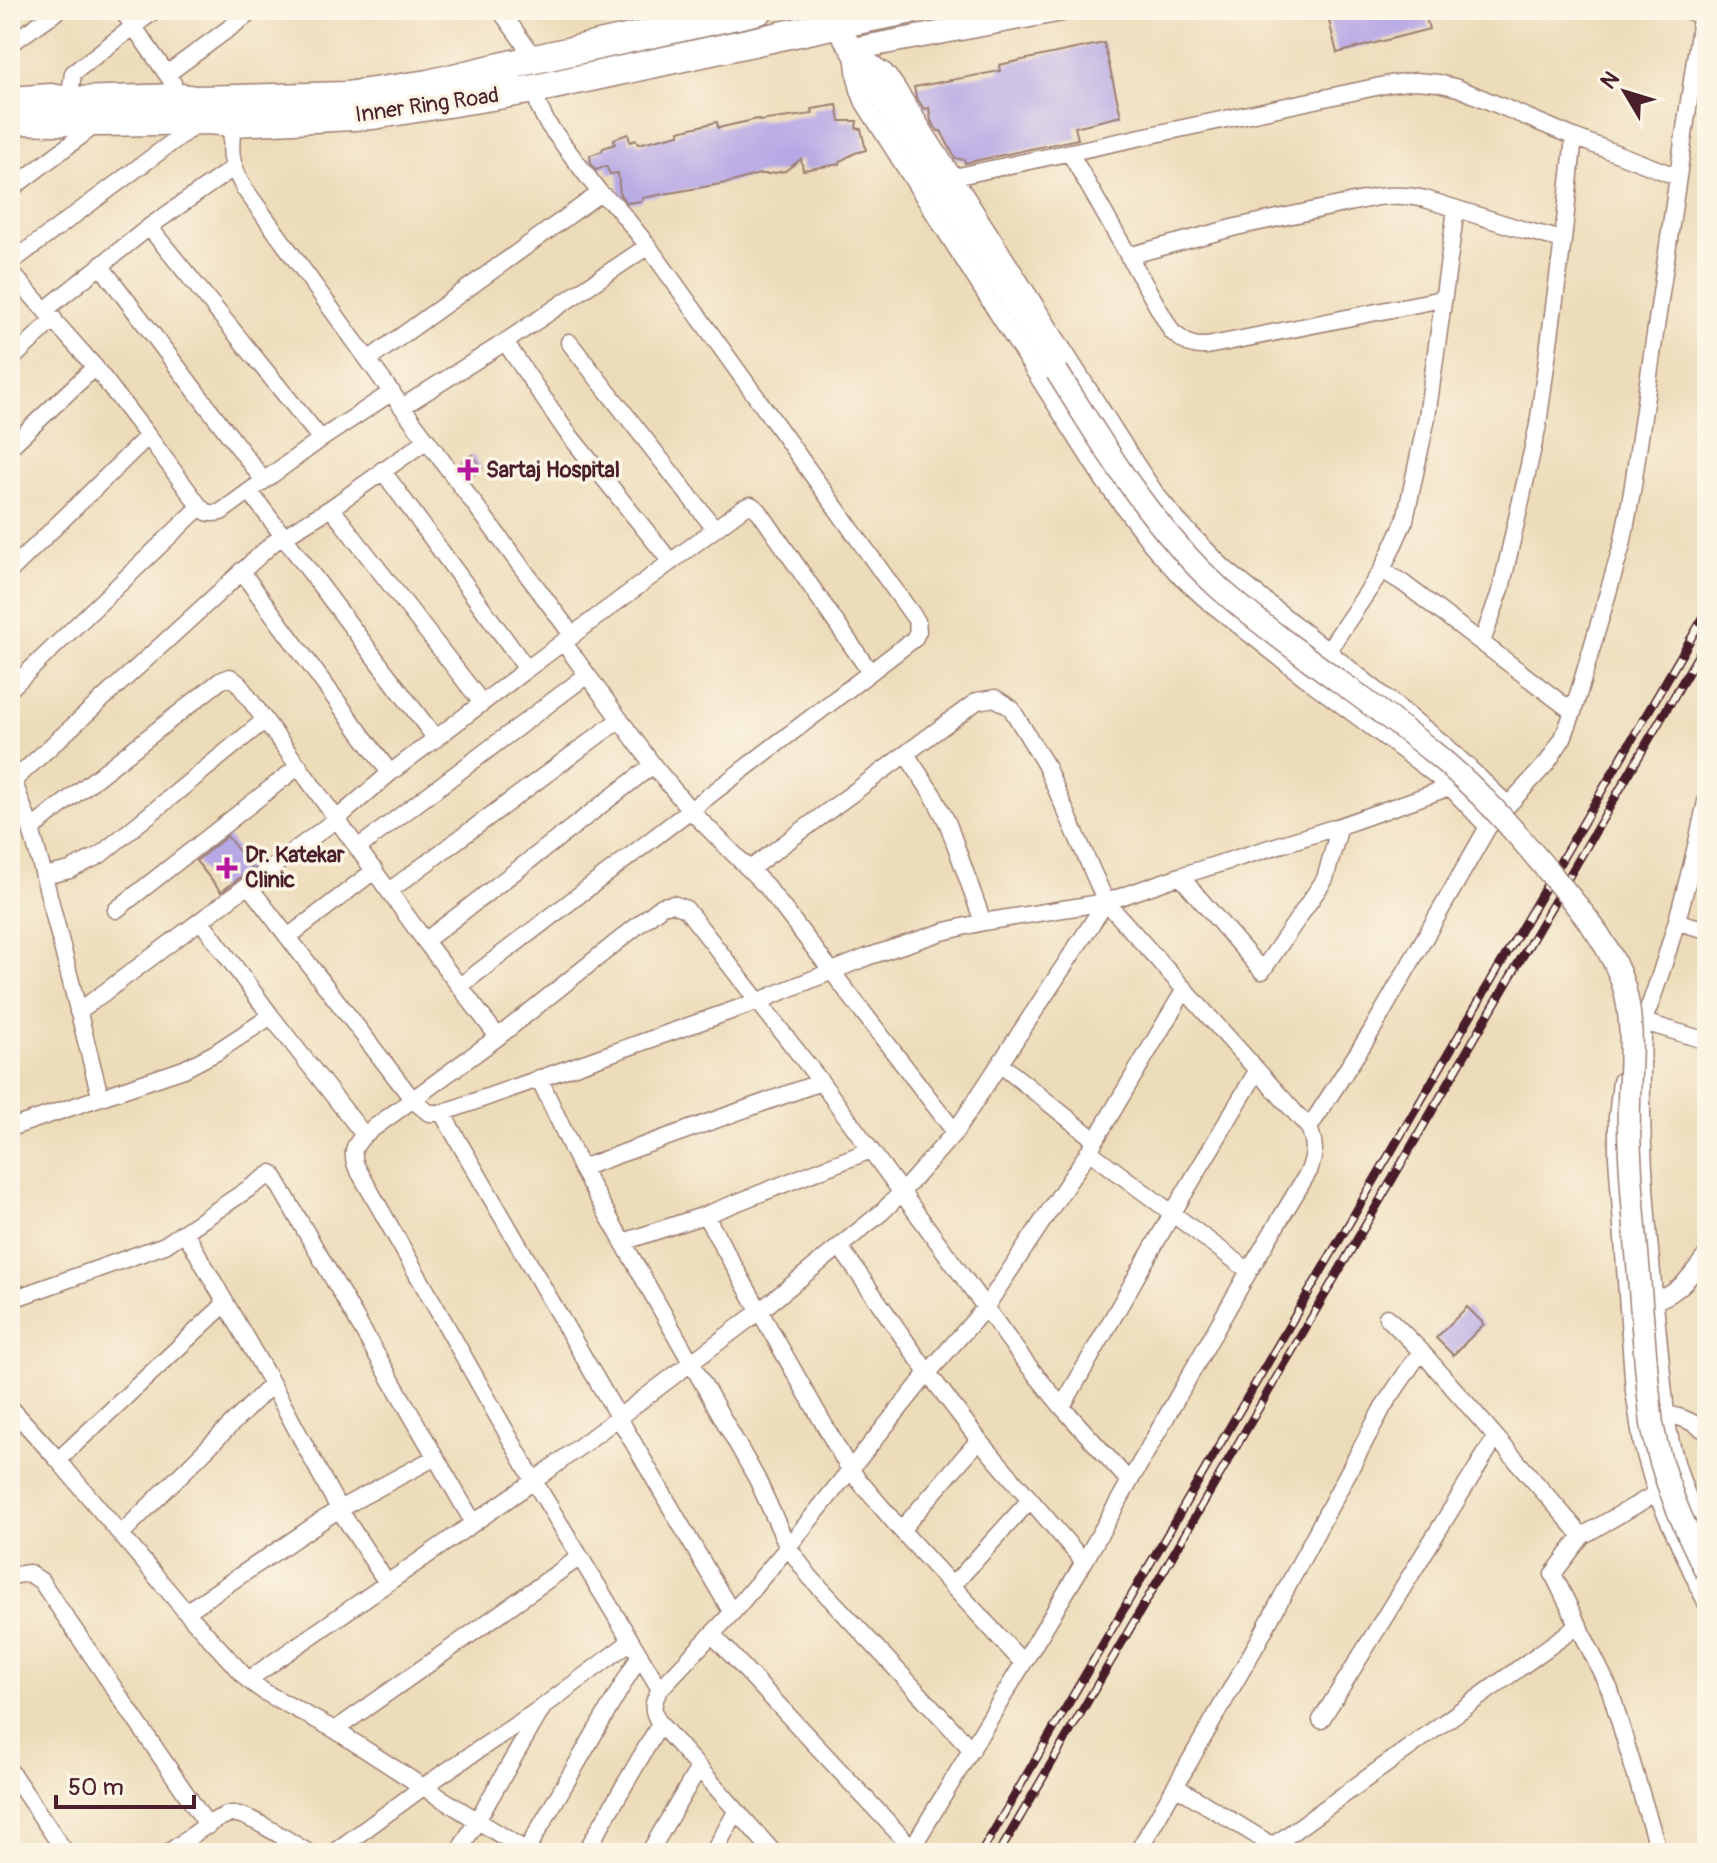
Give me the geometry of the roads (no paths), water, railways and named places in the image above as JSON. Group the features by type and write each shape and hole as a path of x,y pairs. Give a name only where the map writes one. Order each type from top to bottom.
{"highway":[{"name":"Inner Ring Road","path":"10,101 346,96 428,84 759,10"},
{"name":"Inner Ring Road","path":"10,120 233,122 373,115 535,89 908,10"}],"street":[{"path":"10,44 59,10"},
{"path":"122,10 183,98"},
{"path":"69,101 73,73 155,10"},
{"path":"167,74 254,10"},
{"path":"500,10 535,59"},
{"path":"853,49 1062,10"},
{"path":"1309,1128 1371,1032 1488,827 1547,763 1563,738 1573,712 1615,571 1632,492 1700,11"},
{"path":"836,24 1133,491 1156,521 1186,555 1259,621 1404,729 1464,779 1509,824 1604,942 1616,965 1629,1010 1630,1170 1652,1424 1658,1457 1670,1492 1707,1573"},
{"path":"853,49 885,72 894,83 1156,494 1200,545 1224,568 1468,765 1508,805"},
{"path":"853,49 855,76 864,103 1128,514 1176,572 1204,598 1450,787 1488,827"},
{"path":"954,177 1416,81 1458,88 1678,177"},
{"path":"460,986 914,639 918,631 917,621 648,246 616,206 600,193 547,123 535,89"},
{"path":"10,263 201,120"},
{"path":"10,190 100,122"},
{"path":"233,122 230,148 233,168 244,188 568,639 587,675 619,720 691,811 767,887 955,1132"},
{"path":"1482,642 1501,589 1538,425 1574,137"},
{"path":"1070,153 1172,332 1195,347 1442,299"},
{"path":"10,361 100,265 233,168"},
{"path":"368,360 600,193"},
{"path":"1128,256 1236,227 1377,197 1409,196 1563,240"},
{"path":"1307,679 1382,570 1405,520 1427,417 1456,209"},
{"path":"149,227 321,439"},
{"path":"402,407 648,246"},
{"path":"100,265 257,486 283,536 436,739"},
{"path":"10,271 95,367 206,513 221,512 392,392"},
{"path":"505,342 566,431 671,562"},
{"path":"569,342 715,529"},
{"path":"10,447 95,367"},
{"path":"10,571 148,436"},
{"path":"100,1096 44,876 12,776 283,536 331,508 427,440"},
{"path":"382,470 527,669"},
{"path":"78,1012 338,818 390,773 743,508 751,505 759,511 870,672"},
{"path":"10,689 200,507"},
{"path":"331,508 482,703"},
{"path":"1382,570 1573,712"},
{"path":"241,571 390,773"},
{"path":"359,847 587,675"},
{"path":"31,829 220,681 230,677 238,683 498,1037"},
{"path":"712,1634 910,1851 1084,1562 1309,1171 1315,1155 1315,1141 1309,1128 1106,902 1045,764 1011,708 995,698 977,701 750,869"},
{"path":"44,876 70,870 100,855 265,720"},
{"path":"389,891 619,720"},
{"path":"906,754 948,824 983,922"},
{"path":"425,941 653,765"},
{"path":"248,885 413,1100 429,1113 442,1113 759,1001 867,957 942,932 983,922 1106,902 1340,826 1450,787 1468,765"},
{"path":"116,910 299,766"},
{"path":"1707,797 1678,922 1619,1088 1617,1117 1628,1303 1638,1416 1645,1455 1656,1493 1707,1605"},
{"path":"1180,876 1262,971 1325,879 1340,826"},
{"path":"288,937 375,870"},
{"path":"248,1680 620,1418 840,1247 902,1192 955,1132 1106,902"},
{"path":"660,1689 534,1481 352,1155 364,1135 498,1037 662,906 673,904 686,909 821,1082 1023,1359 1129,1481"},
{"path":"201,921 364,1135"},
{"path":"1678,922 1707,930"},
{"path":"774,1853 660,1724 653,1713 653,1702 660,1689 732,1613 788,1547 928,1373 985,1308 1092,1145 1185,989"},
{"path":"10,1128 184,1069 215,1053 271,1016"},
{"path":"1644,1022 1707,1041"},
{"path":"1644,1022 1641,1079 1643,1162 1666,1414 1681,1482 1707,1541"},
{"path":"1000,1064 1172,1214 1249,1271"},
{"path":"1062,1407 1257,1071"},
{"path":"539,1078 581,1168 757,1479 788,1547 810,1577 972,1750"},
{"path":"581,1168 821,1082"},
{"path":"442,1113 732,1613"},
{"path":"623,1242 705,1215 871,1150"},
{"path":"10,1300 165,1245 272,1173 473,1522"},
{"path":"705,1215 850,1470 1023,1663"},
{"path":"185,1232 339,1509 387,1583"},
{"path":"840,1247 979,1440 1084,1562"},
{"path":"1628,1303 1666,1298 1700,1277 1707,1254"},
{"path":"58,1460 226,1303"},
{"path":"1387,1317 1421,1351 1582,1536"},
{"path":"1137,1853 1258,1642 1383,1407 1421,1351"},
{"path":"121,1534 272,1384"},
{"path":"10,1407 248,1680 335,1730 527,1852 636,1648"},
{"path":"1638,1416 1678,1416 1707,1432"},
{"path":"1321,1720 1496,1437"},
{"path":"901,1530 979,1440"},
{"path":"186,1612 339,1509 436,1457"},
{"path":"1659,1853 1610,1690 1553,1574 1582,1536 1681,1482"},
{"path":"952,1586 1030,1500"},
{"path":"335,1730 580,1557"},
{"path":"10,1576 29,1573 41,1581 208,1826"},
{"path":"1175,1786 1276,1851 1579,1625"},
{"path":"333,1853 423,1787 636,1648"},
{"path":"458,1853 544,1706"},
{"path":"585,1853 660,1724"},
{"path":"649,1853 698,1769"},
{"path":"10,1771 66,1853"},
{"path":"713,1853 736,1812"},
{"path":"168,1853 232,1814 244,1816 309,1853"}],"railway":[{"path":"981,1853 1707,611"},
{"path":"999,1853 1707,640"}],"place":[{"name":"Sartaj Hospital","path":"468,470"},
{"name":"Dr. Katekar Clinic","path":"227,868"}]}
